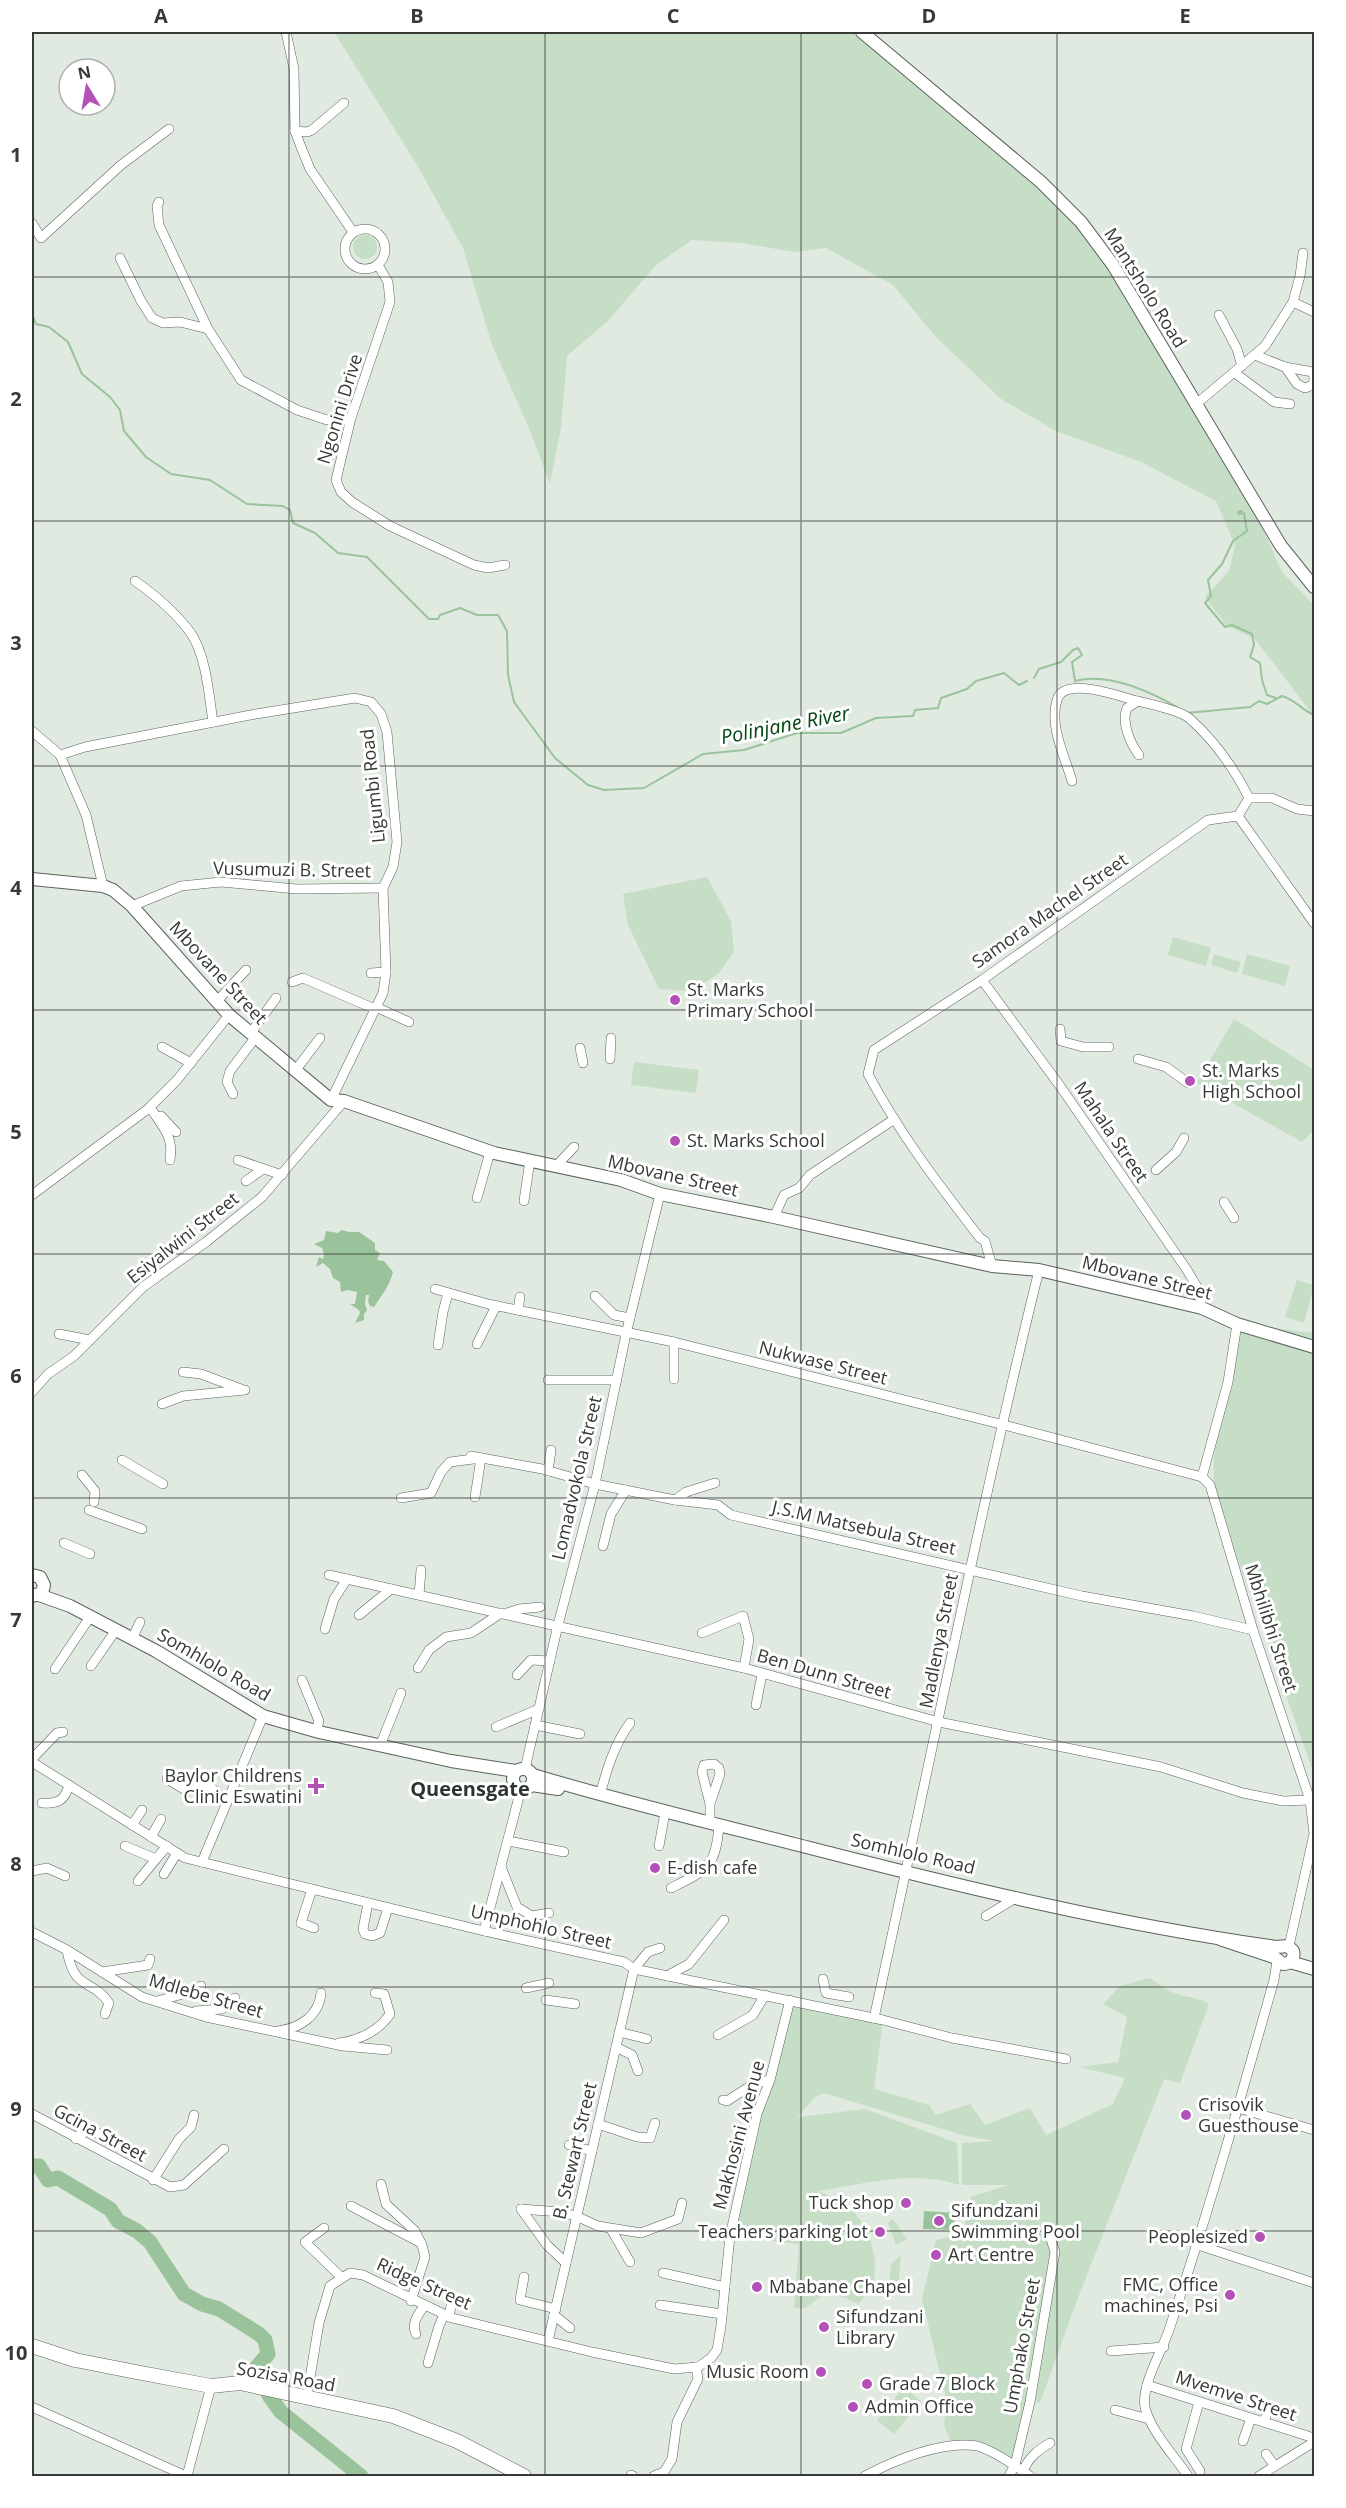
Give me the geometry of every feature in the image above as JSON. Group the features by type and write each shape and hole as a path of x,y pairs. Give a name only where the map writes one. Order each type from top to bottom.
{"main road":[{"name":"Sozisa Road","path":"32,2346 75,2360 211,2386 240,2383 393,2416 457,2441 524,2476"}],"street":[{"path":"286,32 294,69 295,131 310,169 353,232"},
{"name":"Mantsholo Road","path":"862,32 1041,182 1081,222 1113,265 1281,546 1314,587"},
{"path":"295,131 312,130 344,103"},
{"path":"32,223 40,238 121,165 169,129"},
{"path":"159,202 157,206 159,225 208,329 241,380 297,410 327,420 351,418"},
{"path":"368,228 376,231 382,238 386,247 385,254 378,264 365,269 358,268 347,258 345,246 353,232 368,228"},
{"path":"1195,405 1265,346 1293,302 1303,253"},
{"path":"120,258 152,318 163,323 180,322 208,329"},
{"name":"Ngonini Drive","path":"378,264 388,282 390,302 351,418 337,471 336,480 341,492 352,502 390,526 474,565 488,568 505,566"},
{"path":"1293,302 1314,312"},
{"path":"1219,315 1237,349 1239,370 1274,402 1290,404"},
{"path":"1255,355 1285,367 1313,372 1313,385 1305,388 1297,384 1285,367"},
{"path":"135,581 158,597 191,633 207,678 213,722"},
{"path":"1072,781 1057,734 1057,699 1061,693 1073,689 1101,690 1187,716 1224,755 1249,798"},
{"name":"Ligumbi Road","path":"60,754 213,722 355,698 370,702 381,714 387,732 398,842 393,867 383,888 386,972 382,993 349,1073 331,1100"},
{"path":"1138,701 1127,708 1125,714 1132,746 1139,755"},
{"path":"32,731 60,754 86,815 103,885 32,879"},
{"path":"1249,798 1272,798 1297,809 1314,811"},
{"path":"1249,798 1238,816 1314,922"},
{"name":"Samora Machel Street","path":"993,1266 986,1242 980,1238 928,1172 893,1120 868,1074 874,1050 982,980 1208,820 1238,816"},
{"name":"Vusumuzi B. Street","path":"132,906 182,886 221,882 296,889 383,888"},
{"name":"Mbovane Street","path":"103,885 113,890 132,906 229,1015 331,1100 344,1101 490,1152 621,1180 660,1194 993,1266 1039,1270 1202,1308 1237,1324 1314,1347"},
{"path":"217,1001 246,970"},
{"path":"371,973 386,972"},
{"path":"292,982 303,978 409,1022"},
{"name":"Mahala Street","path":"982,980 1052,1075 1187,1270 1197,1287 1202,1308"},
{"path":"233,1094 227,1082 230,1071 276,998"},
{"path":"32,1195 150,1107 191,1064 229,1015"},
{"path":"1060,1029 1061,1041 1069,1044 1083,1047 1110,1047"},
{"path":"295,1071 320,1038"},
{"path":"610,1059 611,1038"},
{"path":"162,1047 191,1064"},
{"path":"580,1048 583,1063"},
{"path":"1138,1059 1166,1067 1188,1083"},
{"name":"Esiyalwini Street","path":"32,1392 48,1374 74,1356 143,1287 207,1242 262,1197 344,1101"},
{"path":"150,1107 176,1132"},
{"path":"150,1107 170,1137 172,1146 170,1160"},
{"path":"774,1217 784,1195 799,1188 810,1175 893,1120"},
{"path":"1156,1170 1176,1152 1184,1138"},
{"path":"556,1166 574,1147"},
{"path":"477,1198 490,1152"},
{"path":"237,1160 282,1175"},
{"path":"524,1201 530,1161"},
{"path":"246,1181 262,1170"},
{"name":"Lomadvokola Street","path":"484,1931 524,1778 558,1625 595,1484 626,1334 660,1194"},
{"path":"1224,1202 1234,1218"},
{"name":"Madlenya Street","path":"874,2018 970,1569 1039,1270"},
{"path":"438,1345 442,1312 453,1282"},
{"name":"Nukwase Street","path":"435,1289 496,1306 674,1342 1202,1477"},
{"path":"518,1310 520,1296"},
{"path":"595,1296 614,1315 630,1318"},
{"path":"477,1344 496,1306"},
{"path":"1202,1477 1228,1382 1237,1324"},
{"path":"59,1334 90,1340"},
{"path":"674,1342 674,1379"},
{"path":"162,1404 183,1396 245,1390 201,1374 183,1372"},
{"path":"548,1380 617,1380"},
{"path":"548,1471 551,1450"},
{"path":"475,1497 476,1457"},
{"name":"J.S.M Matsebula Street","path":"401,1498 431,1493 441,1472 450,1462 476,1457 675,1500 718,1505 731,1515 1082,1596 1193,1616 1253,1630"},
{"path":"122,1460 163,1484"},
{"path":"82,1475 95,1491 91,1506 142,1529"},
{"name":"Mbhilibhi Street","path":"1188,2476 1149,2419 1144,2396 1164,2347 1197,2245 1274,1980 1284,1956 1314,1834 1310,1800 1253,1630 1210,1485 1202,1477"},
{"path":"675,1500 686,1492 716,1483"},
{"path":"603,1546 611,1514 626,1490"},
{"path":"64,1543 90,1554"},
{"path":"419,1595 422,1570"},
{"name":"Somhlolo Road","path":"32,1575 40,1577 38,1592 116,1630 263,1716 316,1731 599,1795 904,1872 1220,1939 1314,1963"},
{"name":"Ben Dunn Street","path":"329,1575 744,1668 939,1722 1161,1767 1243,1793 1283,1801 1310,1800"},
{"path":"325,1629 334,1599 346,1579"},
{"path":"359,1615 391,1589"},
{"path":"418,1668 429,1650 446,1637 471,1633 503,1613 540,1607"},
{"path":"702,1633 743,1616 749,1639 744,1668"},
{"path":"55,1669 90,1617"},
{"path":"132,1639 140,1622"},
{"path":"91,1666 116,1630"},
{"path":"517,1675 531,1660 550,1661"},
{"path":"756,1705 762,1674"},
{"path":"302,1680 319,1721 316,1731"},
{"path":"380,1746 401,1693"},
{"path":"496,1726 539,1708"},
{"path":"202,1862 263,1716"},
{"path":"599,1795 615,1747 630,1723"},
{"path":"535,1725 580,1734"},
{"path":"32,1761 57,1733 63,1732"},
{"name":"Umphohlo Street","path":"32,1761 185,1858 484,1931 624,1962 634,1969 874,2018 952,2038 1066,2059"},
{"path":"167,1779 187,1791 194,1787 208,1785 227,1801"},
{"path":"42,1803 53,1804 62,1800 67,1794 69,1785"},
{"path":"671,1888 703,1872 717,1850 715,1824 710,1804"},
{"path":"132,1825 142,1810"},
{"path":"659,1846 665,1812"},
{"path":"151,1837 161,1819"},
{"path":"507,1841 564,1852"},
{"path":"125,1846 156,1859"},
{"path":"138,1881 167,1846"},
{"path":"164,1874 177,1853"},
{"path":"501,1867 517,1907 532,1916 549,1913"},
{"path":"32,1871 47,1868 66,1876"},
{"path":"312,1889 301,1923 314,1928"},
{"path":"987,1916 1017,1897"},
{"path":"368,1903 363,1929 365,1934 372,1936 380,1933 388,1908"},
{"path":"666,1976 689,1964 724,1920"},
{"name":"Mdlebe Street","path":"32,1932 67,1950 142,1997 188,2012 331,2044 387,2050"},
{"path":"634,1969 648,1952 660,1948"},
{"path":"67,1950 73,1974 104,1996 109,2003 105,2014"},
{"name":"Somhlolo Road","path":"1284,1956 1314,1968"},
{"path":"102,1972 148,1965 150,1959"},
{"name":"B. Stewart Street","path":"548,2341 598,2124 601,2090 616,2047 634,1969"},
{"path":"823,1980 826,1993 849,1997"},
{"path":"526,1988 549,1983"},
{"path":"155,2001 183,1994 201,1986"},
{"path":"273,2031 294,2027 311,2016 320,2006 321,1993"},
{"path":"331,2044 360,2037 384,2023 390,2014 388,2004 384,1994 375,1994"},
{"path":"718,2035 753,2015 765,1995"},
{"path":"188,2012 222,2009 235,1998"},
{"path":"546,2000 575,2004"},
{"name":"Makhosini Avenue","path":"696,2367 711,2358 717,2350 732,2226 757,2114 770,2080 790,2000"},
{"path":"619,2032 647,2039"},
{"path":"616,2047 632,2055 638,2071"},
{"path":"723,2100 727,2101 755,2083 770,2080"},
{"path":"1238,2108 1314,2130"},
{"name":"Gcina Street","path":"32,2114 170,2187 184,2185 224,2149"},
{"path":"153,2180 179,2139 191,2127 194,2115"},
{"path":"598,2124 628,2135 650,2138 655,2123"},
{"path":"76,2139 81,2133 91,2131 103,2135"},
{"path":"569,2145 592,2151"},
{"path":"381,2184 386,2204 415,2230 425,2257 411,2301"},
{"path":"566,2263 547,2245 521,2209 560,2212 611,2229 648,2232 678,2219 682,2203"},
{"path":"351,2206 421,2243"},
{"path":"307,2396 318,2323 330,2286 341,2277 305,2242 324,2228"},
{"path":"611,2229 630,2262"},
{"name":"Umphako Street","path":"1009,2476 1015,2465 1030,2402 1055,2252 1049,2233"},
{"path":"1197,2245 1260,2260 1314,2283"},
{"name":"Ridge Street","path":"341,2277 350,2273 363,2275 411,2301 447,2316 592,2352 674,2369 696,2367"},
{"path":"663,2273 725,2288"},
{"path":"524,2277 520,2300 555,2312 570,2328"},
{"path":"428,2363 438,2326 447,2316 452,2300"},
{"path":"660,2305 722,2314"},
{"path":"416,2334 413,2328 424,2306"},
{"path":"1111,2351 1164,2347"},
{"path":"654,2476 664,2472 672,2459 677,2422 698,2379 696,2367"},
{"name":"Mvemve Street","path":"1147,2385 1314,2440"},
{"path":"32,2407 187,2476 211,2386"},
{"path":"1199,2402 1186,2449 1200,2471"},
{"path":"1115,2410 1149,2419"},
{"path":"1264,2422 1268,2410"},
{"path":"1243,2441 1251,2418"},
{"path":"1261,2476 1314,2440"},
{"path":"1027,2474 1026,2463 1040,2454 1050,2442"},
{"path":"865,2476 893,2461 943,2446 978,2446 1015,2465 1027,2474"},
{"path":"1266,2454 1275,2466"}],"shaded area":[{"path":"334,32 862,32 1081,222 1242,481 1282,572 1314,605 1314,716 1254,638 1227,626 1205,597 1229,571 1235,545 1216,501 1141,462 1056,431 1001,399 935,336 893,285 826,248 795,252 742,243 692,240 656,265 608,321 567,356 561,427 550,484 531,433 492,345 463,248 417,165"},
{"path":"365,235 370,236 376,242 376,252 370,258 365,259 360,258 354,252 353,247 354,242 360,236"},
{"path":"707,877 731,921 734,952 719,973 692,991 659,989 628,925 623,894"},
{"path":"1173,937 1211,948 1206,966 1168,955"},
{"path":"1214,954 1241,962 1237,973 1211,965"},
{"path":"1247,954 1290,966 1285,986 1242,974"},
{"path":"1234,1019 1314,1070 1314,1130 1302,1142 1197,1083"},
{"path":"634,1062 699,1070 696,1093 631,1085"},
{"path":"342,1230 359,1232 375,1243 375,1250 380,1253 377,1260 384,1261 393,1272 388,1286 374,1307 370,1306 369,1295 366,1295 367,1310 364,1320 355,1323 360,1313 350,1304 355,1304 357,1292 347,1290 341,1292 340,1282 333,1278 330,1269 323,1263 316,1267 319,1257 323,1259 324,1254 322,1248 314,1244 324,1240 326,1231 338,1233"},
{"path":"1297,1280 1314,1285 1304,1323 1285,1317"},
{"path":"1237,1324 1314,1333 1314,1774 1217,1501 1214,1457 1233,1369"},
{"path":"1150,1978 1172,1992 1209,2004 1180,2083 1164,2079 1074,2308 1040,2403 1031,2402 1015,2465 978,2446 953,2447 944,2425 947,2402 922,2299 936,2240 963,2234 971,2197 1008,2185 962,2185 962,2143 994,2141 966,2136 824,2093 814,2098 798,2117 865,2109 957,2143 959,2185 942,2180 906,2178 818,2191 842,2201 848,2209 851,2208 869,2232 875,2261 874,2285 859,2304 833,2293 833,2288 805,2308 794,2308 799,2244 730,2236 790,2000 883,2020 874,2089 929,2105 936,2115 970,2104 985,2125 1030,2108 1046,2135 1113,2104 1125,2078 1079,2067 1118,2062 1127,2017 1103,2004 1120,1986"},
{"name":"Sifundzani Swimming Pool","path":"924,2211 955,2213 954,2230 923,2229"},
{"path":"893,2219 907,2239 896,2245 888,2223"},
{"path":"901,2255 898,2289 894,2294 889,2290 891,2264"},
{"path":"904,2387 921,2401 894,2434 877,2420"}],"waterway":[{"name":"Polinjane River","path":"32,314 36,324 49,327 68,342 82,374 110,397 120,410 124,431 146,457 171,474 210,480 247,504 283,506 290,510 293,523 315,533 338,553 367,557 429,619 438,619 440,615 460,608 477,615 498,615 507,631 508,675 514,702 555,758 588,785 604,790 644,788 703,754 744,750 797,733 841,733 876,718 913,716 915,710 938,708 941,698 967,689 976,681 1004,673 1019,685 1027,681"},
{"path":"1242,511 1238,512 1239,514 1244,513 1247,531 1233,541 1222,564 1208,580 1211,596 1205,603 1225,627 1232,625 1252,634 1254,645 1250,657 1260,663 1267,695 1276,698"},
{"name":"Polinjane River","path":"1034,678 1039,669 1061,662 1078,648 1082,655 1072,662 1075,681 1088,679 1114,681 1141,689 1177,707"},
{"name":"Polinjane River","path":"1187,713 1250,707 1259,701 1267,704 1282,696 1314,715"},
{"path":"32,2166 39,2166 48,2180 58,2178 110,2209 118,2221 137,2231 150,2242 184,2294 202,2304 219,2309 259,2334 265,2340 268,2354 255,2369 270,2397 281,2412 361,2476"}],"place":[{"name":"St. Marks Primary School","path":"675,1000"},
{"name":"St. Marks High School","path":"1190,1081"},
{"name":"St. Marks School","path":"675,1141"},
{"name":"Baylor Childrens Clinic Eswatini","path":"316,1786"},
{"name":"E-dish cafe","path":"655,1868"},
{"name":"Crisovik Guesthouse","path":"1186,2115"},
{"name":"Tuck shop","path":"906,2203"},
{"name":"Sifundzani Swimming Pool","path":"939,2221"},
{"name":"Teachers parking lot","path":"880,2232"},
{"name":"Peoplesized","path":"1260,2237"},
{"name":"Art Centre","path":"936,2255"},
{"name":"Mbabane Chapel","path":"757,2287"},
{"name":"FMC, Office machines, Psi","path":"1230,2295"},
{"name":"Sifundzani Library","path":"824,2327"},
{"name":"Music Room","path":"821,2372"},
{"name":"Grade 7 Block","path":"867,2384"},
{"name":"Admin Office","path":"853,2407"}],"district":[{"name":"Queensgate","path":"470,1789"}]}
